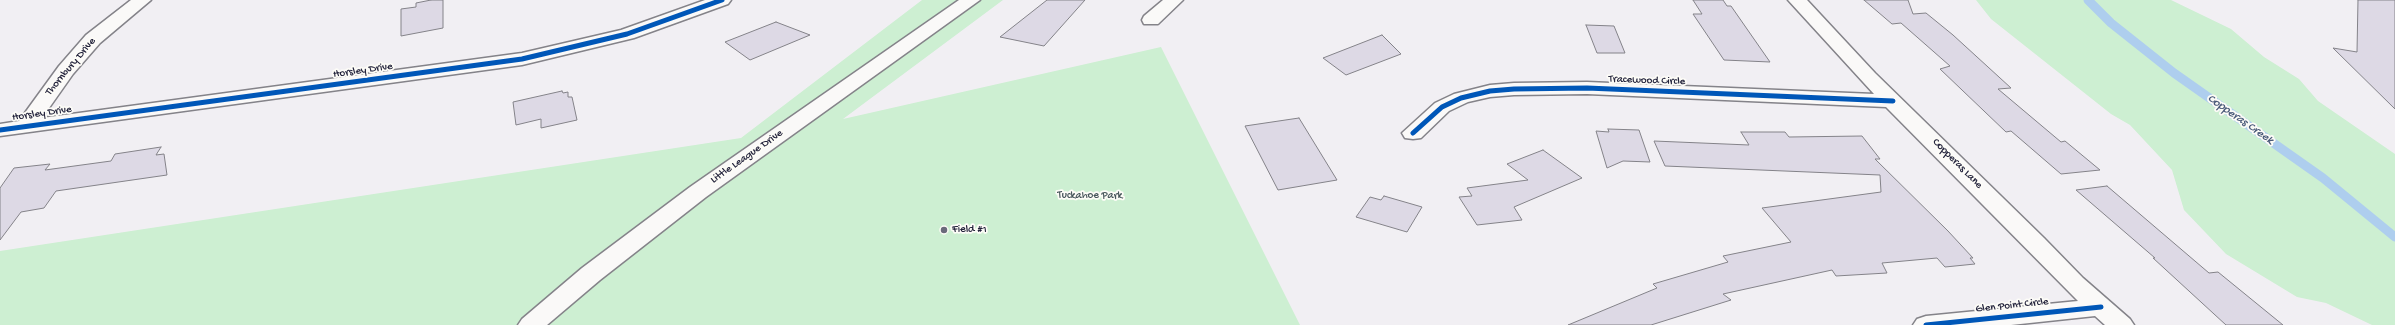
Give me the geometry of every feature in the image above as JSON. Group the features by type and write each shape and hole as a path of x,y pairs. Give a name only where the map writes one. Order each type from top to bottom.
{"street":[{"name":"Thornbury Drive","path":"25,127 62,75 93,39 142,0"},
{"name":"Horsley Drive","path":"0,130 522,59 592,44 628,34 722,0"},
{"name":"Little League Drive","path":"531,325 591,274 698,192 971,0"},
{"path":"1151,20 1174,0"},
{"name":"Copperas Lane","path":"1797,0 1893,101 2036,243 2074,284 2121,325"},
{"name":"Tracewood Circle","path":"1413,133 1442,107 1461,98 1490,91 1514,89 1594,89 1893,101"},
{"name":"Glen Point Circle","path":"1926,325 2101,307"}],"green space":[{"name":"Tuckahoe Park","path":"922,0 1003,0 843,119 1161,47 1300,325 0,325 0,251 741,138"},
{"path":"1976,0 2171,0 2231,29 2264,57 2299,79 2318,101 2395,154 2395,325 2372,325 2326,303 2297,297 2226,254 2184,210 2172,170 2130,125 2111,114 1991,19"}],"building":[{"path":"431,0 443,0 443,28 401,36 401,9 416,7 416,3"},
{"path":"1047,0 1085,0 1044,46 1000,37"},
{"path":"1693,0 1723,0 1727,6 1731,6 1770,62 1724,60 1693,14 1702,14"},
{"path":"1864,0 1908,0 1913,14 1926,13 1953,35 2011,88 1998,89 2061,142 2065,141 2100,170 2061,174 2011,131 2006,132 1940,69 1950,66 1901,23 1892,24"},
{"path":"2358,0 2395,0 2395,109 2333,48 2357,52"},
{"path":"776,22 810,35 750,60 725,42"},
{"path":"1586,25 1614,26 1625,53 1597,53"},
{"path":"1382,35 1401,54 1346,75 1323,58"},
{"path":"562,91 563,93 568,92 568,97 572,97 577,120 541,128 541,119 516,125 513,102"},
{"path":"1299,118 1337,180 1278,190 1245,126"},
{"path":"1608,129 1639,130 1650,162 1623,161 1607,168 1596,131 1609,132"},
{"path":"1741,132 1785,132 1789,137 1862,136 1880,159 1875,159 1948,231 1973,258 1970,258 1975,264 1945,267 1937,258 1882,263 1887,273 1836,276 1832,270 1723,294 1731,300 1651,325 1568,325 1657,288 1653,284 1728,262 1723,256 1791,242 1762,208 1881,192 1880,175 1665,166 1654,141 1749,145"},
{"path":"161,147 156,155 164,154 167,175 56,191 44,208 21,212 0,240 0,188 14,168 50,164 45,170 111,161 115,154"},
{"path":"1543,150 1582,178 1514,207 1522,220 1477,225 1459,197 1472,196 1467,188 1528,180 1507,164"},
{"path":"2107,186 2209,273 2218,272 2283,325 2226,325 2153,258 2155,258 2076,190"},
{"path":"1384,196 1422,207 1407,232 1356,217 1370,197 1381,200"}],"waterway":[{"name":"Copperas Creek","path":"2088,0 2111,23 2174,73 2323,178 2395,237"}],"cycle path":[{"path":"0,130 522,59 627,34 722,0"},
{"path":"1413,133 1442,107 1461,98 1490,91 1514,89 1587,88 1893,101"},
{"path":"1926,325 2101,307"}],"place":[{"name":"Field #1","path":"944,230"}]}
